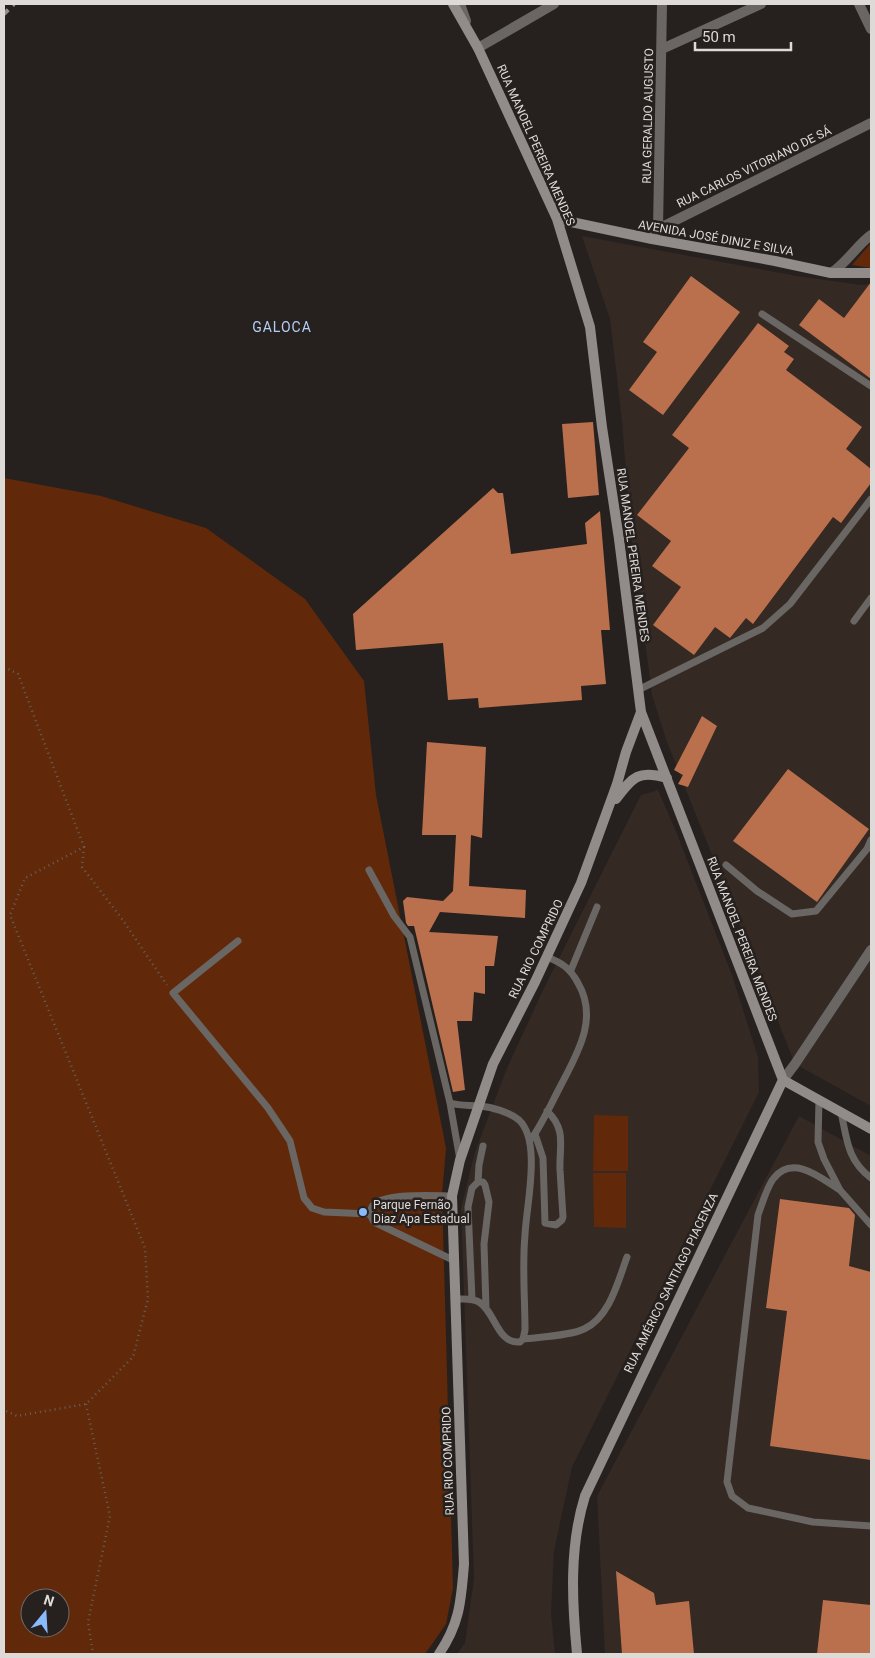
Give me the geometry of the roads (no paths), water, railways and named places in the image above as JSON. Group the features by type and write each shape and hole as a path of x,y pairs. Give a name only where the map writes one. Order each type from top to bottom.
{"street":[{"name":"RUA MANOEL PEREIRA MENDES","path":"453,4 478,48 557,219 590,327 641,712 783,1080"},
{"name":"RUA MANOEL PEREIRA MENDES","path":"460,4 470,32"},
{"path":"478,48 554,4"},
{"name":"RUA GERALDO AUGUSTO","path":"658,229 662,4"},
{"path":"662,49 761,4"},
{"path":"859,4 871,29"},
{"name":"RUA CARLOS VITORIANO DE SÁ","path":"658,229 871,123"},
{"name":"AVENIDA JOSÉ DINIZ E SILVA","path":"557,219 652,239 775,260 831,273 871,273"},
{"path":"652,239 658,229"},
{"path":"831,273 838,269 861,242 871,235"},
{"name":"RUA RIO COMPRIDO","path":"439,1654 450,1637 461,1605 464,1564 452,1196 460,1160 493,1064 581,883 641,712"},
{"path":"608,810 633,778 644,774 652,774 667,778"},
{"name":"RUA AMÉRICO SANTIAGO PIACENZA","path":"577,1654 573,1582 579,1516 593,1476 783,1080 871,950"},
{"path":"783,1080 871,1129"}],"lane":[{"path":"762,314 871,386"},
{"path":"638,690 763,628 790,604 871,499"},
{"path":"854,622 871,598"},
{"path":"726,865 757,891 792,914 816,911 867,849 871,840"},
{"path":"369,870 394,916 410,937 450,1103 460,1160"},
{"path":"571,970 597,908"},
{"path":"238,941 173,993 268,1108 290,1141 304,1198 312,1208 324,1212 370,1214"},
{"path":"529,1142 580,1048 586,1025 587,1009 583,992 571,970 563,963 547,956"},
{"path":"819,1100 818,1142 840,1190 871,1225"},
{"path":"450,1103 464,1106 479,1105 504,1112 519,1121 527,1132 532,1165 524,1235 525,1330 522,1339"},
{"path":"535,1134 543,1158 545,1224 556,1225 562,1220 563,1216 560,1167 561,1137 558,1125 547,1111"},
{"path":"841,1112 850,1152 856,1164 871,1178"},
{"path":"472,1299 468,1208 472,1188 478,1182 483,1146"},
{"path":"840,1190 804,1168 786,1168 774,1178 758,1215 727,1482 732,1496 748,1508 813,1522 871,1526"},
{"path":"478,1182 483,1182 486,1185 489,1202 484,1244 486,1308"},
{"path":"452,1196 400,1196 376,1202 370,1214 374,1222 455,1261"},
{"path":"456,1298 472,1299 479,1302 486,1308 505,1338 515,1342 520,1342 522,1339 576,1332 592,1324 600,1317 612,1294 627,1257"}],"railway":[{"path":"4,14 14,4"}],"place":[{"name":"Parque Fernão Diaz Apa Estadual","path":"363,1212"}],"district":[{"name":"GALOCA","path":"282,327"}]}
